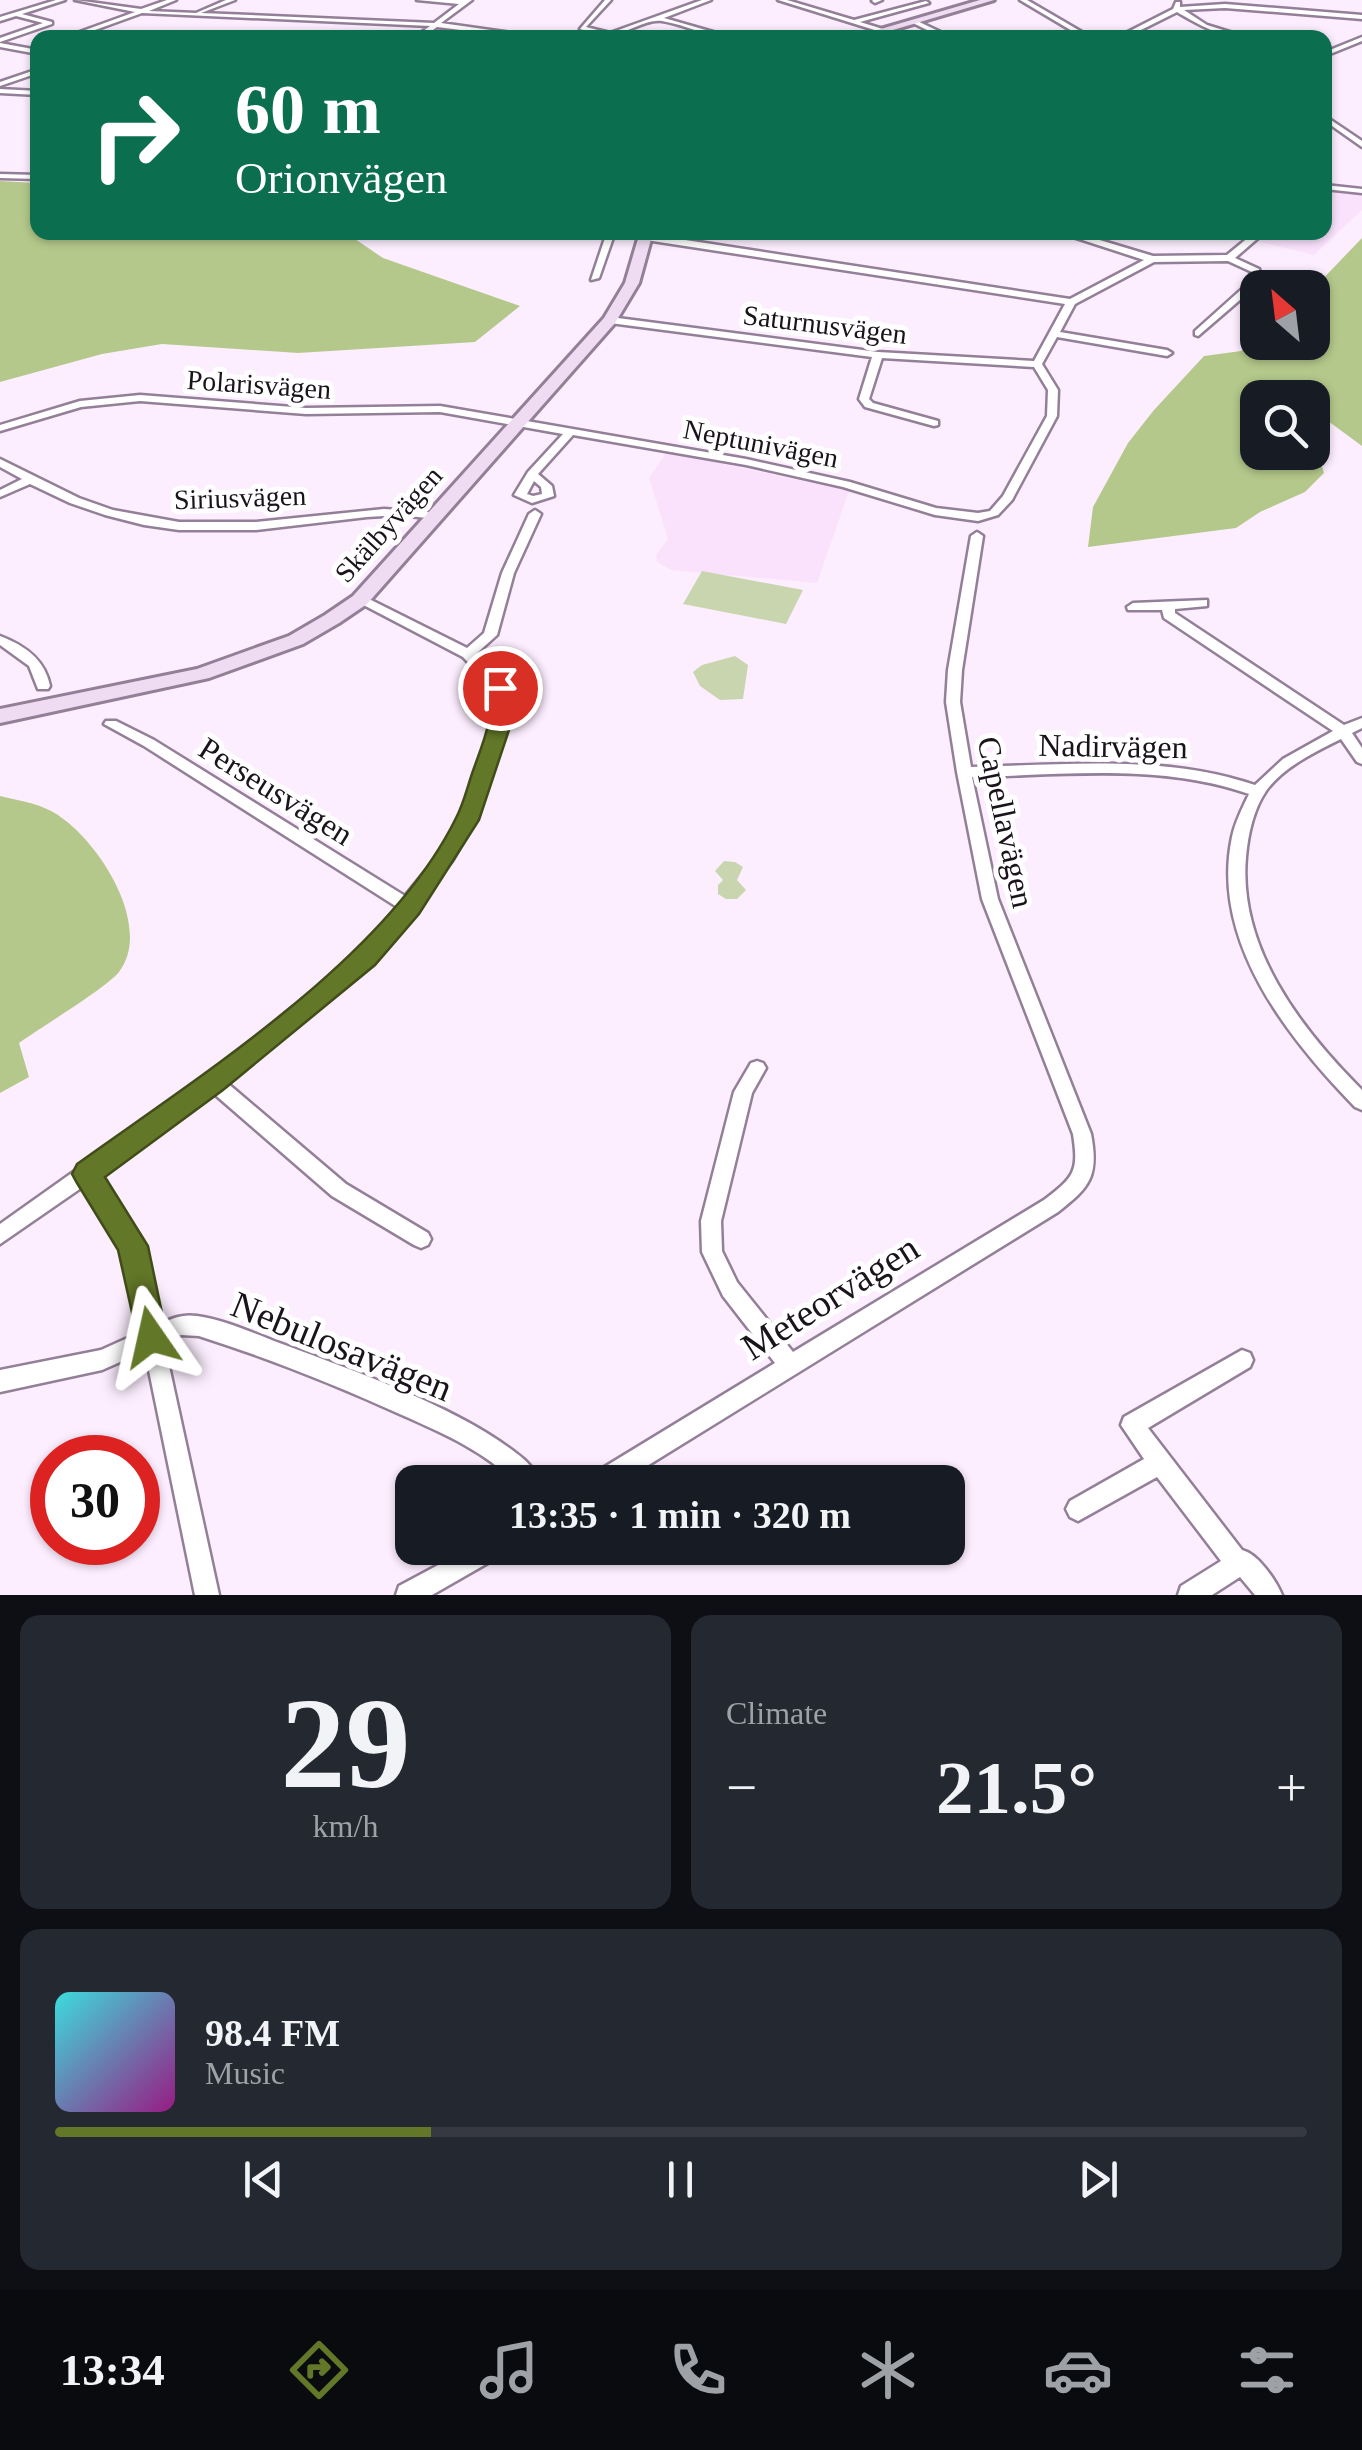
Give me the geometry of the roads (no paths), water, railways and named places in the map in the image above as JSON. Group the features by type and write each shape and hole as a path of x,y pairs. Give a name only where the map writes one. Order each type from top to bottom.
{"street":[{"path":"0,19 78,0 141,12 477,30"},
{"path":"89,30 173,0"},
{"path":"189,15 232,0"},
{"path":"420,0 467,2"},
{"path":"588,30 582,28 608,0"},
{"path":"622,30 708,0"},
{"path":"781,0 881,30 990,0"},
{"path":"1022,0 1075,30"},
{"path":"852,22 923,1"},
{"path":"429,30 467,2"},
{"path":"1133,30 1177,4 1362,17"},
{"path":"1177,4 1205,26 1219,30"},
{"path":"15,14 50,23 32,30"},
{"path":"656,18 701,30"},
{"path":"915,22 932,30"},
{"path":"0,43 30,31"},
{"path":"1332,51 1362,40"},
{"path":"0,43 30,49"},
{"path":"0,88 30,74"},
{"path":"0,88 30,92"},
{"path":"1332,123 1362,145"},
{"path":"0,176 30,177"},
{"path":"1332,188 1362,190"},
{"path":"594,278 609,240"},
{"name":"Skälbyvägen","path":"0,716 103,697 251,658 296,640 360,600 610,320 632,283 645,240"},
{"path":"683,240 1071,302"},
{"path":"713,245 718,240"},
{"path":"1089,240 1152,259 1228,258 1256,270 1258,280 1198,333"},
{"path":"1228,258 1251,240"},
{"path":"1037,364 1071,302 1152,259"},
{"name":"Saturnusvägen","path":"610,320 878,354 1037,364"},
{"path":"1056,334 1167,353"},
{"path":"878,354 864,399 868,405 934,423"},
{"name":"Neptunivägen","path":"517,420 846,484 959,517 994,513 1028,466 1052,416 1053,390 1037,364"},
{"name":"Polarisvägen","path":"0,428 80,404 140,398 290,410 440,408 517,420"},
{"path":"532,474 572,431"},
{"name":"Siriusvägen","path":"0,462 29,480 118,518 206,530 404,510 435,514"},
{"path":"0,494 29,480"},
{"path":"468,654 490,635 508,572 535,514"},
{"name":"Capellavägen","path":"977,536 953,702 964,772 990,900 1082,1134 1088,1166"},
{"path":"0,1235 214,1082 366,958 410,907 468,820 504,712 500,688 468,654 360,600"},
{"path":"1132,607 1202,603"},
{"path":"1168,606 1170,615 1344,731 1362,760"},
{"path":"0,640 28,656 42,670 43,686"},
{"path":"1362,723 1309,746 1257,791 1237,841 1236,891 1260,971 1298,1034 1362,1102"},
{"name":"Perseusvägen","path":"110,724 149,744 410,907"},
{"name":"Nadirvägen","path":"964,772 1155,771 1228,778 1257,791"},
{"path":"757,1068 743,1092 711,1220 712,1252 730,1289 791,1366"},
{"path":"214,1082 340,1190 421,1238"},
{"name":"Meteorvägen","path":"629,1465 1051,1206 1080,1184 1088,1166"},
{"path":"87,1174 133,1246 208,1595"},
{"name":"Nebulosavägen","path":"0,1381 102,1360 180,1325 199,1326 378,1393 498,1451 514,1465"},
{"path":"1238,1564 1132,1425 1242,1360"},
{"path":"1078,1510 1160,1462"},
{"path":"1190,1595 1243,1561 1270,1595"},
{"path":"408,1595 462,1565"}]}
